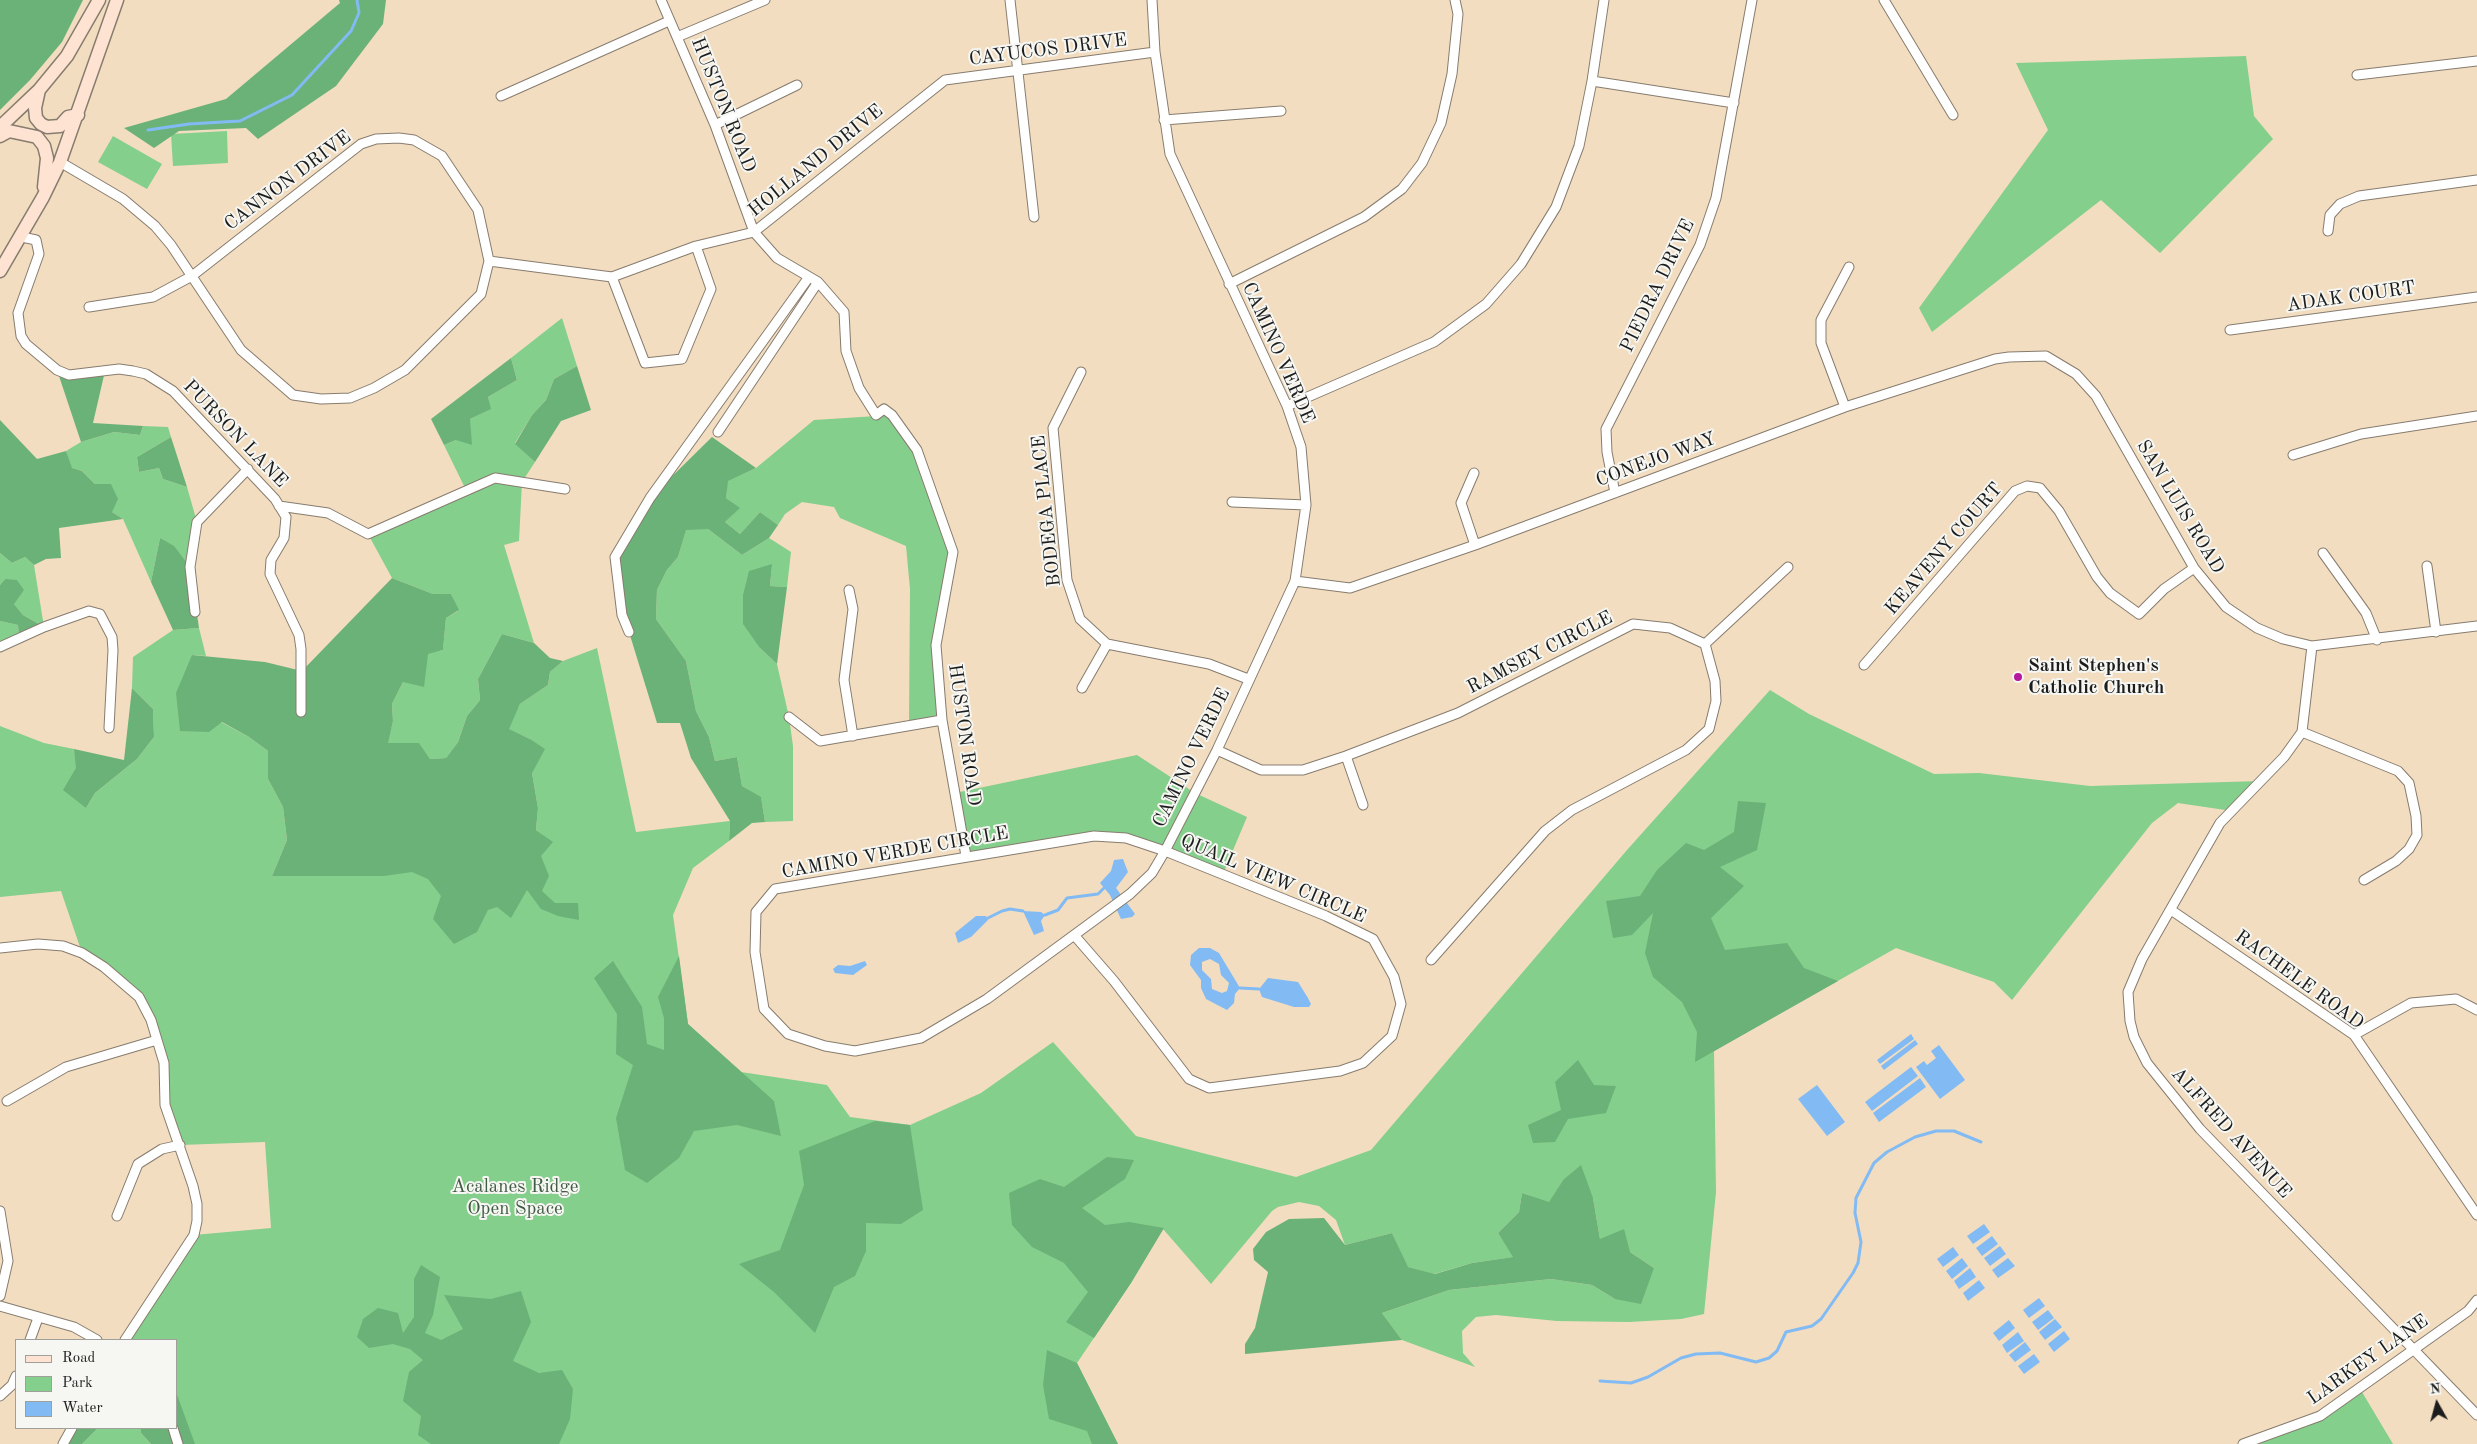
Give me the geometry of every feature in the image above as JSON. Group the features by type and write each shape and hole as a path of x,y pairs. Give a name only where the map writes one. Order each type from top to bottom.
{"main road":[{"path":"0,127 39,90 67,56 99,0"},
{"path":"0,271 22,237 44,197 60,162 117,0"},
{"path":"39,90 35,108 36,118 41,124 47,127 60,126 68,117 78,115"},
{"path":"0,136 9,131 24,134 36,137 44,146 47,158 44,197"}],"street":[{"name":"HUSTON ROAD","path":"661,0 715,125 754,232 778,258 818,282 844,312 846,351 859,388 876,415 884,408 892,415 917,450 953,552 936,645 942,720 966,856"},
{"path":"677,37 765,0"},
{"path":"1010,0 1034,217"},
{"name":"CAMINO VERDE","path":"1152,0 1155,52 1170,154 1287,406 1300,447 1306,505 1295,581 1248,679 1217,750 1164,851"},
{"path":"1230,284 1364,217 1402,189 1422,162 1441,123 1452,74 1458,14 1455,0"},
{"path":"1287,406 1434,342 1486,304 1521,264 1556,207 1579,146 1592,81 1604,0"},
{"name":"PIEDRA DRIVE","path":"1616,492 1607,452 1606,429 1700,245 1716,198 1752,0"},
{"path":"1884,0 1953,115"},
{"path":"501,96 669,21"},
{"name":"CAYUCOS DRIVE","path":"945,80 1155,52"},
{"path":"2357,75 2477,61"},
{"name":"HOLLAND DRIVE","path":"489,261 612,277 696,246 754,232 945,80"},
{"path":"1592,81 1734,103"},
{"path":"715,125 797,85"},
{"path":"1164,120 1281,111"},
{"name":"CANNON DRIVE","path":"89,307 153,297 192,276 361,144 376,139 399,138 414,140 442,156 478,210 489,261"},
{"path":"60,162 123,199 154,226 192,276 241,350 293,395 321,399 350,398 374,388 405,370 482,294 489,261"},
{"path":"2328,231 2330,215 2340,204 2358,196 2477,180"},
{"name":"PURSON LANE","path":"22,237 36,240 39,254 18,313 21,336 26,344 57,370 70,375 119,369 146,374 173,391 248,469 286,517 284,538 271,560 270,574 299,635 302,656 301,712"},
{"path":"612,277 645,363 682,358 711,288 696,246"},
{"path":"1845,407 1820,343 1821,320 1849,267"},
{"path":"629,632 622,615 615,557 650,498 810,277"},
{"path":"718,432 818,282"},
{"name":"ADAK COURT","path":"2230,330 2477,297"},
{"name":"CONEJO WAY","path":"1295,581 1350,588 1475,545 1845,407 1995,359 2028,356"},
{"name":"SAN LUIS ROAD","path":"2028,356 2046,356 2076,374 2096,396 2194,568 2226,607 2257,628 2283,639 2312,646 2377,640 2477,626"},
{"name":"BODEGA PLACE","path":"1081,372 1053,428 1067,580 1080,619 1107,644"},
{"path":"2293,454 2361,434 2477,416"},
{"path":"195,612 190,567 197,522 248,469"},
{"path":"1474,473 1461,503 1475,545"},
{"path":"279,506 328,514 368,534 494,478 565,489"},
{"name":"KEAVENY COURT","path":"1864,666 2015,491 2027,486 2040,488 2059,511 2097,577 2110,593 2139,614 2164,589 2194,568"},
{"path":"1232,502 1306,505"},
{"path":"2323,553 2366,613 2377,640"},
{"path":"2427,566 2436,632"},
{"path":"1431,960 1544,831 1572,810 1686,750 1710,729 1716,701 1715,681 1705,644 1788,567"},
{"path":"849,590 853,609 844,680 853,736"},
{"path":"0,647 44,627 90,611 100,614 112,637 109,728"},
{"name":"RAMSEY CIRCLE","path":"1217,750 1260,770 1303,770 1346,756 1458,713 1633,624 1670,628 1705,644"},
{"path":"1082,688 1107,644 1209,664 1248,679"},
{"name":"ALFRED AVENUE","path":"2312,646 2302,732 2284,757 2220,823 2142,959 2128,992 2130,1021 2134,1038 2147,1063 2200,1129 2477,1415"},
{"path":"789,717 820,741 942,720"},
{"path":"2302,732 2398,771 2409,784 2416,816 2417,835 2409,849 2396,861 2364,880"},
{"path":"1346,756 1363,805"},
{"name":"CAMINO VERDE CIRCLE","path":"1094,836 1126,838 1164,851 1152,873 1130,894 987,999 920,1038 855,1051 788,1034 764,1009 755,952 756,912 775,889 966,856 1094,836"},
{"name":"QUAIL VIEW CIRCLE","path":"1074,935 1114,981 1190,1078 1209,1088 1340,1072 1363,1062 1392,1036 1401,1004 1394,977 1373,939 1326,916 1164,851"},
{"name":"RACHELE ROAD","path":"2171,910 2354,1035 2477,1215"},
{"path":"0,948 38,944 62,946 82,953 111,972 139,997 151,1020 164,1063 165,1105 180,1144 197,1204 194,1235 127,1339"},
{"path":"2354,1035 2411,1003 2456,999 2477,1010"},
{"path":"7,1100 66,1067 157,1040"},
{"path":"117,1216 138,1164 162,1149 180,1144"},
{"path":"0,1211 8,1261 0,1296"},
{"name":"LARKEY LANE","path":"2243,1444 2320,1416 2412,1348 2468,1310 2477,1300"},
{"path":"0,1306 74,1327 95,1339"},
{"path":"30,1339 38,1318"},
{"path":"0,1396 12,1385 15,1378"},
{"path":"63,1444 71,1429"},
{"path":"173,1429 178,1444"}],"green space":[{"path":"0,0 83,0 62,42 30,80 0,110"},
{"path":"339,0 386,0 383,24 336,86 258,139 246,128 179,131 154,148 124,128 226,99 340,3"},
{"path":"2246,56 2254,116 2273,139 2160,253 2101,200 1932,332 1919,308 2048,130 2016,63"},
{"path":"227,131 228,163 173,166 171,134"},
{"path":"113,136 162,164 147,189 98,162"},
{"path":"562,318 577,366 554,379 546,400 532,415 515,443 535,462 522,482 519,541 504,545 534,643 502,634 478,679 480,700 467,716 458,742 446,758 430,759 418,743 387,743 393,721 392,704 403,682 428,653 443,650 446,618 458,611 451,594 433,594 392,578 368,534 466,490 444,445 456,440 470,419 490,409 488,397 517,380 511,358"},
{"path":"511,358 517,380 488,397 491,409 470,419 472,445 456,440 444,445 431,419"},
{"path":"577,366 591,410 561,421 535,462 515,444 532,415 546,400 554,379"},
{"path":"57,370 70,375 105,371 93,423 143,426 140,435 114,432 81,442"},
{"path":"892,415 917,450 953,552 936,645 942,720 909,726 910,589 906,546 840,518 834,507 802,502 785,514 778,525 760,512 740,534 725,522 739,508 726,498 727,481 756,468 814,420"},
{"path":"0,420 37,459 66,451 72,468 82,471 95,484 111,484 118,499 112,512 123,519 59,528 61,558 46,559 34,565 25,557 12,563 0,553"},
{"path":"143,426 168,427 171,437 137,457 139,472 159,468 163,479 187,487 197,522 190,567 160,538 151,582 123,519 112,512 95,484 82,471 71,468 66,451 81,442 114,432 140,435"},
{"path":"171,437 187,487 163,479 159,468 139,472 137,457"},
{"path":"712,437 756,468 728,481 726,498 740,508 725,522 740,534 760,512 778,525 769,538 742,555 708,529 686,530 678,557 667,570 657,590 656,619 686,661 696,711 709,737 715,761 737,757 742,786 761,797 765,822 752,823 729,841 730,821 691,758 680,723 657,723 629,632 615,557 650,498"},
{"path":"686,529 708,529 742,555 769,538 791,552 787,587 770,586 772,564 760,648 777,664 789,717 793,746 793,821 765,822 761,798 742,786 737,757 715,761 709,737 696,711 686,661 656,619 657,590 667,570 678,557"},
{"path":"160,538 174,546 190,567 199,628 173,630 151,582"},
{"path":"0,553 12,563 25,557 34,565 44,627 23,615 14,604 5,579 0,585"},
{"path":"772,564 770,586 787,587 777,664 760,648 743,624 743,595 749,571"},
{"path":"392,578 433,594 451,594 459,610 446,618 443,650 428,654 424,687 403,682 392,704 393,721 388,743 419,743 430,759 446,758 458,742 467,716 480,700 478,679 502,634 534,643 550,658 563,661 550,672 548,685 520,704 509,729 545,749 532,773 538,808 536,830 553,842 541,856 549,876 542,891 555,903 578,903 579,920 558,916 541,909 527,890 511,918 497,907 488,910 477,932 454,944 433,919 441,896 428,879 412,872 384,876 272,876 287,840 283,807 268,779 268,751 249,737 222,722 209,732 180,731 176,693 192,655 265,662 302,671"},
{"path":"5,579 17,580 24,590 14,604 23,615 44,627 19,639 18,625 0,621 0,585"},
{"path":"0,621 18,625 19,639 0,647"},
{"name":"Acalanes Ridge Open Space","path":"199,628 206,656 192,655 221,722 249,737 268,751 268,779 283,807 287,840 272,876 552,842 536,830 538,808 532,773 530,739 508,729 520,704 548,685 550,672 563,661 597,648 636,832 730,821 729,841 693,868 673,915 688,1024 741,1072 827,1085 850,1117 910,1125 981,1093 1053,1042 1136,1136 1296,1177 1371,1150 1627,850 1770,690 1809,714 1934,774 1979,773 2090,786 2261,781 2232,811 2178,803 2152,823 2012,1000 1994,982 1896,948 1714,1051 1716,1192 1704,1314 1681,1319 1629,1322 1557,1321 1496,1315 1476,1317 1462,1331 1463,1353 1475,1367 1402,1340 1382,1313 1449,1290 1551,1279 1592,1285 1615,1299 1654,1268 1630,1252 1600,1239 1593,1198 1563,1180 1549,1203 1522,1193 1519,1212 1498,1233 1514,1257 1472,1263 1434,1274 1407,1267 1392,1233 1345,1245 1336,1220 1319,1206 1299,1202 1278,1207 1272,1211 1211,1284 1163,1229 1131,1283 1077,1363 1118,1444 178,1444 178,1339 126,1339 194,1235 271,1228 265,1142 180,1145 165,1105 164,1063 139,997 82,953 61,891 0,897 0,726 44,743 74,749 86,808 95,793 137,759 154,737 153,709 132,688 133,657 173,630"},
{"path":"132,688 153,709 154,737 137,759 95,793 86,808 63,790 76,768 74,749 124,760"},
{"path":"1137,755 1195,793 1247,817 1223,874 1126,838 1094,836 966,856 955,793"},
{"path":"1738,801 1766,803 1757,850 1720,867 1744,886 1711,918 1725,950 1787,943 1804,968 1838,981 1695,1062 1697,1032 1682,1002 1653,977 1645,953 1653,913 1632,935 1613,938 1606,901 1640,896 1657,870 1686,843 1704,850 1734,832"},
{"path":"679,956 688,1024 774,1101 781,1136 737,1125 694,1131 679,1158 647,1183 625,1170 616,1118 633,1065 616,1054 617,1014 594,978 613,961 642,1007 647,1044 664,1050 664,1018 658,997"},
{"path":"1578,1060 1594,1085 1616,1086 1606,1113 1568,1119 1555,1142 1533,1143 1528,1125 1561,1110 1555,1082"},
{"path":"875,1121 910,1125 923,1210 901,1224 866,1223 866,1251 855,1276 834,1287 815,1333 774,1292 739,1264 780,1250 804,1185 799,1151"},
{"path":"1107,1157 1134,1160 1125,1179 1082,1208 1105,1225 1129,1222 1164,1228 1131,1283 1094,1338 1066,1322 1088,1292 1064,1263 1032,1247 1012,1225 1009,1193 1040,1179 1064,1187"},
{"path":"1581,1165 1593,1198 1600,1239 1624,1229 1630,1252 1654,1268 1641,1304 1615,1299 1592,1285 1551,1279 1449,1290 1382,1313 1402,1340 1245,1354 1245,1344 1255,1328 1268,1272 1254,1260 1253,1249 1266,1232 1289,1219 1324,1218 1345,1245 1392,1233 1408,1267 1435,1274 1472,1263 1513,1257 1498,1233 1519,1212 1522,1193 1549,1202 1563,1180"},
{"path":"421,1265 440,1277 433,1315 425,1333 441,1340 463,1329 444,1295 491,1299 521,1291 531,1322 513,1361 539,1373 562,1370 573,1389 570,1419 559,1444 431,1444 418,1435 421,1416 403,1401 409,1372 423,1360 410,1349 393,1344 369,1348 357,1337 363,1319 378,1308 398,1313 403,1333 414,1317 414,1279"},
{"path":"1047,1350 1077,1363 1118,1444 1092,1444 1087,1431 1049,1419 1043,1385"},
{"path":"2359,1387 2393,1444 2243,1444 2320,1416"},
{"path":"178,1397 195,1444 151,1444 141,1433 141,1429 178,1429"},
{"path":"71,1429 97,1429 82,1444 63,1444"},
{"path":"97,1429 141,1429 141,1433 151,1444 82,1444"}],"water":[{"path":"1123,859 1128,872 1116,888 1135,914 1132,917 1121,919 1110,895 1100,883 1111,871 1114,860"},
{"path":"1023,911 1041,912 1045,915 1041,921 1044,931 1034,935"},
{"path":"976,916 986,916 988,920 971,937 958,943 955,933"},
{"path":"1199,948 1210,948 1219,953 1240,988 1235,994 1234,1003 1227,1010 1206,999 1201,988 1201,980 1190,965 1191,955","holes":["1210,959 1219,964 1221,975 1229,983 1227,991 1222,993 1212,989 1211,979 1202,970 1202,962"]},
{"path":"865,961 867,965 853,975 835,973 833,969 838,965 850,966"},
{"path":"1268,978 1298,982 1311,1004 1309,1007 1294,1007 1262,997 1259,989"},
{"path":"1911,1034 1914,1039 1880,1064 1877,1060"},
{"path":"1915,1040 1918,1044 1884,1070 1881,1066"},
{"path":"1939,1045 1965,1080 1940,1099 1916,1067 1924,1061 1927,1065 1936,1058 1931,1051"},
{"path":"1911,1067 1918,1076 1872,1111 1865,1102"},
{"path":"1920,1078 1926,1087 1879,1122 1873,1113"},
{"path":"1817,1085 1845,1122 1827,1136 1798,1099"},
{"path":"1984,1224 1990,1232 1973,1244 1967,1236"},
{"path":"1992,1236 1998,1244 1982,1256 1976,1248"},
{"path":"2000,1246 2006,1254 1990,1266 1984,1258"},
{"path":"1953,1247 1959,1255 1943,1267 1937,1259"},
{"path":"1962,1258 1968,1266 1952,1279 1946,1271"},
{"path":"2008,1258 2015,1266 1998,1278 1992,1270"},
{"path":"1970,1268 1976,1277 1959,1289 1954,1281"},
{"path":"1979,1280 1985,1288 1968,1301 1963,1293"},
{"path":"2039,1298 2045,1306 2029,1318 2023,1310"},
{"path":"2048,1310 2054,1318 2038,1330 2032,1322"},
{"path":"2055,1319 2062,1327 2045,1340 2039,1332"},
{"path":"2009,1320 2015,1328 1999,1341 1993,1333"},
{"path":"2064,1331 2070,1339 2054,1352 2048,1344"},
{"path":"2018,1332 2024,1341 2007,1353 2002,1345"},
{"path":"2025,1342 2031,1350 2015,1362 2009,1355"},
{"path":"2034,1354 2040,1362 2024,1374 2018,1366"}],"waterway":[{"path":"148,130 189,124 240,121 292,95 351,31 359,13 357,0"},
{"path":"1045,915 1058,910 1067,898 1098,894 1104,888"},
{"path":"988,918 1010,909 1023,911"},
{"path":"1240,988 1259,989"},
{"path":"1600,1381 1631,1383 1648,1377 1681,1358 1696,1354 1720,1353 1756,1362 1769,1358 1777,1351 1786,1332 1812,1326 1821,1319 1853,1273 1858,1263 1861,1242 1855,1213 1856,1198 1874,1163 1887,1152 1915,1137 1936,1131 1954,1131 1981,1142"}],"place":[{"name":"Saint Stephen's Catholic Church","path":"2018,677"}]}
